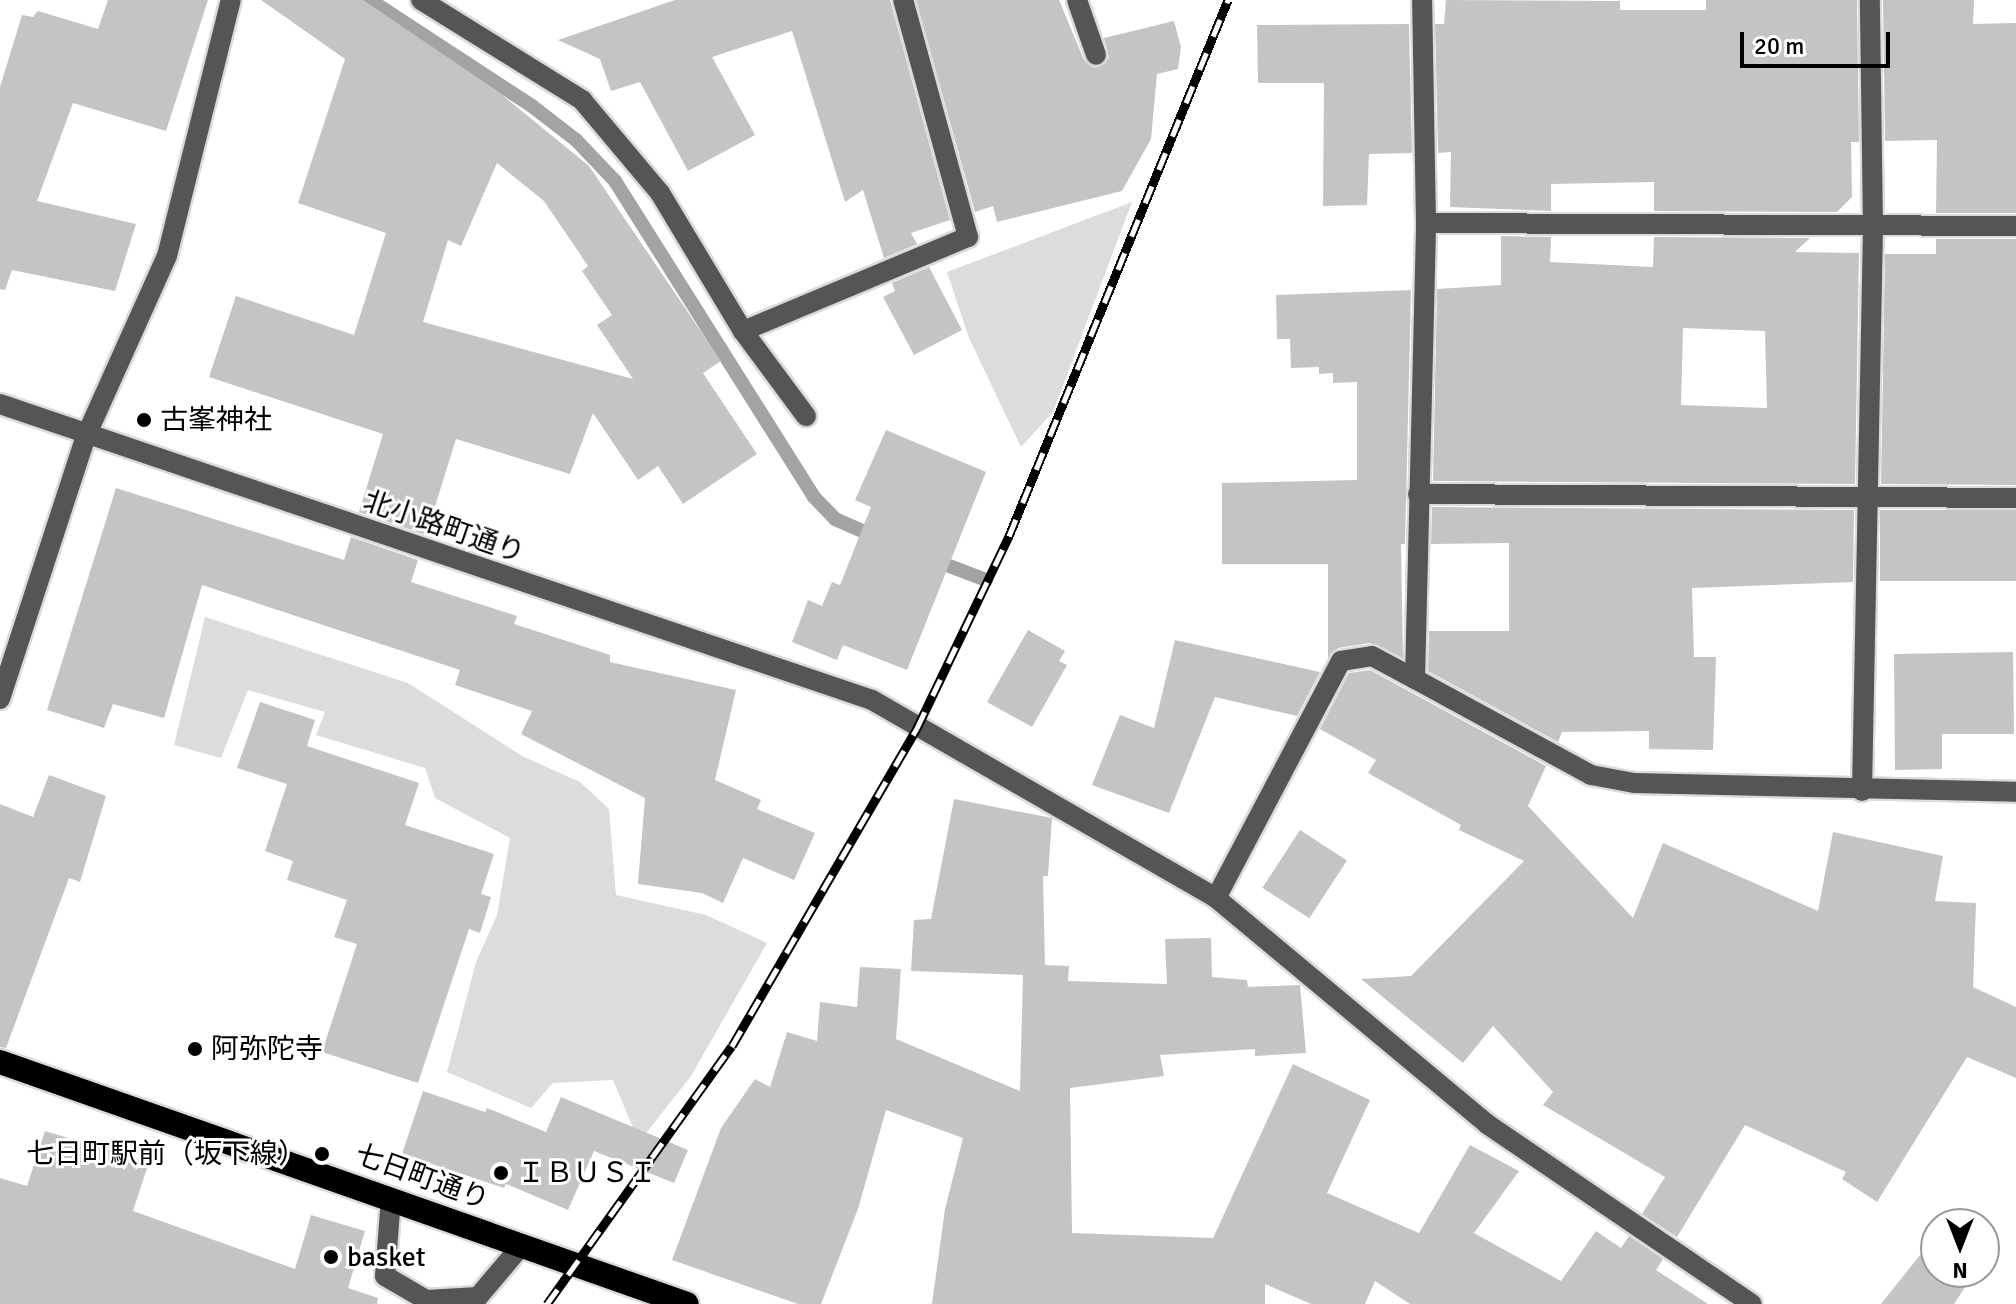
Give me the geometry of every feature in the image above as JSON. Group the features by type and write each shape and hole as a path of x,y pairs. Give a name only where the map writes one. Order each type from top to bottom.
{"highway":[{"name":"七日町通り","path":"0,1062 687,1304"}],"street":[{"path":"0,699 86,436 167,256 231,0"},
{"path":"421,0 582,100 660,193 743,331 806,416"},
{"path":"743,331 968,237 903,0"},
{"path":"1077,0 1096,55"},
{"path":"1415,679 1426,223 1422,0"},
{"path":"1862,791 1873,227 1870,0"},
{"path":"1426,223 2016,226"},
{"name":"北小路町通り","path":"0,404 86,436 872,700 1216,898 1487,1124 1752,1304"},
{"path":"1418,494 2016,498"},
{"path":"1216,898 1341,661 1372,656 1591,775 1634,783 1862,791 2016,792"},
{"path":"391,1198 385,1276 426,1300 478,1297 522,1245"}],"shaded area":[{"path":"1132,202 1053,412 1021,447 969,338 947,272"},
{"path":"205,617 408,683 522,756 580,782 609,809 616,895 706,915 767,943 691,1076 639,1142 613,1080 553,1083 531,1108 447,1072 476,962 497,915 510,838 435,798 425,768 316,735 325,712 248,690 221,758 174,745"}],"building":[{"path":"108,0 208,0 166,131 73,103 37,201 136,224 115,291 12,270 5,290 0,289 0,87 22,15 33,17 38,11 98,29"},
{"path":"261,0 363,0 496,90 589,166 721,361 703,373 757,454 683,504 658,466 638,480 593,413 570,474 456,439 426,535 359,512 383,434 209,377 236,296 354,335 386,233 298,203 345,59","holes":["497,163 544,201 588,266 582,271 612,315 597,325 633,379 423,322 448,240 461,246"]},
{"path":"675,0 890,0 950,220 911,233 917,244 884,258 863,190 845,202 792,31 712,57 755,135 688,171 640,82 611,91 600,59 558,40"},
{"path":"916,0 1059,0 1084,60 1094,68 1109,58 1104,38 1174,21 1181,47 1178,69 1157,74 1151,139 1122,191 997,222 993,206 975,212"},
{"path":"1446,0 1620,1 1620,10 1706,10 1706,0 1857,0 1859,142 1851,142 1852,197 1837,212 1654,211 1654,182 1551,184 1551,211 1450,207 1451,152 1438,153 1435,24 1444,24"},
{"path":"1883,0 1974,0 1973,24 2016,23 2016,213 1936,213 1937,140 1885,141"},
{"path":"1409,24 1412,153 1369,154 1367,205 1323,206 1324,83 1258,83 1257,25"},
{"path":"1501,236 1551,237 1550,262 1653,267 1654,237 1810,238 1795,252 1859,253 1855,484 1433,481 1437,289 1501,285","holes":["1683,328 1765,331 1767,408 1681,405"]},
{"path":"1936,239 2016,239 2016,485 1881,484 1885,254 1936,254"},
{"path":"929,267 962,330 914,355 883,297 895,291 892,283"},
{"path":"1411,290 1405,544 1401,544 1403,658 1370,643 1338,648 1328,658 1328,564 1222,564 1222,483 1357,480 1357,382 1333,383 1333,373 1319,374 1319,367 1291,368 1290,339 1277,339 1276,295"},
{"path":"886,430 986,472 907,670 843,645 837,660 792,642 808,600 822,606 832,582 840,585 871,507 855,500"},
{"path":"116,488 344,560 351,537 418,560 411,582 517,616 514,624 610,655 610,662 736,690 715,780 761,800 757,809 815,833 794,880 743,858 723,903 702,893 638,884 645,798 521,734 532,711 455,685 460,670 202,585 164,718 113,704 104,728 47,710"},
{"path":"1432,507 1854,510 1853,582 1692,588 1694,657 1716,657 1713,750 1649,749 1649,731 1562,732 1558,742 1428,671 1429,631 1509,631 1509,543 1431,544"},
{"path":"1880,510 2016,510 2016,581 1880,581"},
{"path":"1028,630 1065,651 1059,661 1067,665 1032,727 987,702"},
{"path":"1175,640 1320,672 1297,716 1215,697 1169,813 1092,785 1120,715 1154,728"},
{"path":"2013,652 2014,734 1942,734 1942,769 1895,770 1894,654"},
{"path":"1370,670 1546,766 1528,806 1633,918 1663,843 1818,911 1833,832 1943,856 1935,901 1976,903 1973,987 2016,1007 2016,1078 1967,1057 1877,1202 1842,1179 1846,1172 1745,1125 1677,1237 1642,1214 1665,1177 1543,1105 1553,1092 1493,1026 1463,1063 1361,979 1411,976 1524,861 1459,830 1461,825 1368,773 1376,760 1320,729 1349,673"},
{"path":"260,702 315,720 307,746 419,783 405,825 494,854 481,894 491,897 480,933 469,929 418,1083 322,1052 357,944 334,937 347,900 287,880 293,861 265,851 287,784 237,768"},
{"path":"49,775 106,796 80,882 69,878 6,1048 0,1047 0,804 33,817"},
{"path":"954,799 1052,818 1048,876 1043,876 1045,965 1069,966 1068,981 1167,984 1165,939 1211,938 1212,977 1247,980 1248,987 1300,985 1306,1053 1255,1056 1255,1049 1160,1055 1164,1076 1070,1088 1072,1233 1213,1238 1293,1064 1370,1100 1327,1193 1419,1233 1470,1145 1519,1171 1474,1233 1561,1281 1596,1231 1621,1248 1629,1236 1663,1259 1656,1270 1708,1304 1410,1304 1375,1281 1365,1304 1311,1304 1265,1284 1265,1304 932,1304 945,1209 963,1138 886,1110 858,1209 821,1304 798,1304 672,1260 721,1128 755,1079 770,1087 787,1032 817,1041 820,1002 857,1007 860,967 901,969 896,1039 1020,1091 1023,975 911,971 914,920 931,919"},
{"path":"1300,830 1347,860 1309,918 1262,888"},
{"path":"423,1091 485,1112 487,1108 546,1132 561,1097 688,1150 674,1183 594,1151 568,1210 506,1184 504,1188 402,1154"},
{"path":"45,1131 149,1162 133,1211 295,1269 311,1215 365,1231 348,1288 378,1298 377,1304 0,1304 0,1178 27,1186"},
{"path":"1920,1255 1920,1288 1964,1288 1954,1304 1881,1304"}],"waterway":[{"path":"370,0 532,106 576,140 615,181 814,497 835,519 878,538"},
{"path":"931,559 986,580"}],"railway":[{"path":"547,1304 732,1046 917,728 1009,536 1228,0"}],"place":[{"name":"古峯神社","path":"144,420"},
{"name":"阿弥陀寺","path":"195,1049"},
{"name":"七日町駅前（坂下線）","path":"322,1154"},
{"name":"ＩＢＵＳＩ","path":"501,1173"},
{"name":"basket","path":"331,1257"}]}
